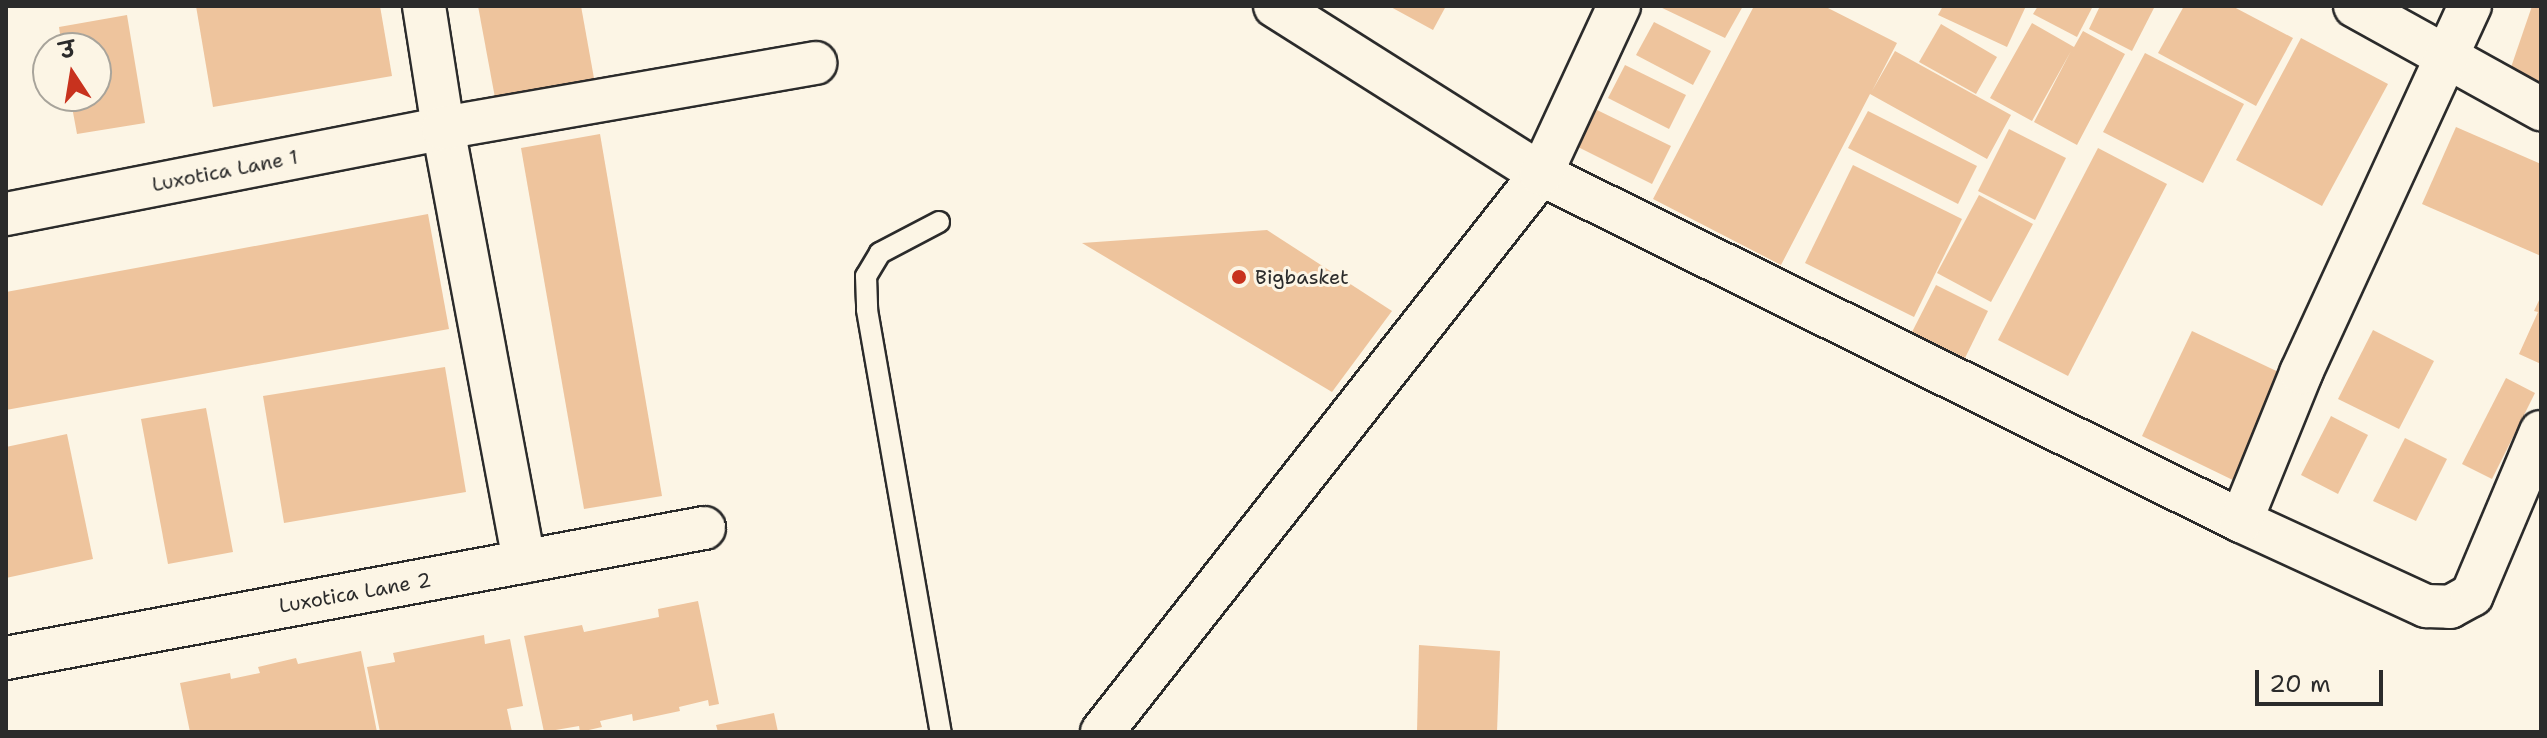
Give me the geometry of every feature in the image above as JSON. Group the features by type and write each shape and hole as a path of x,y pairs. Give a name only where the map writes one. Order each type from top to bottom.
{"street":[{"path":"424,6 443,128 524,562"},
{"path":"1275,6 1541,174 2241,521 2426,606 2450,607 2472,595 2541,432"},
{"path":"1102,732 1541,174 1619,6"},
{"path":"2355,6 2541,109"},
{"path":"2241,521 2301,373 2470,6"},
{"name":"Luxotica Lane 1","path":"6,214 443,128 815,63"},
{"name":"Luxotica Lane 2","path":"6,658 704,528"}],"lane":[{"path":"939,222 880,253 866,276 867,310 941,732"}],"building":[{"path":"196,6 380,6 392,76 213,107"},
{"path":"478,6 581,6 597,95 498,114"},
{"path":"1389,6 1446,6 1433,30"},
{"path":"1658,6 1743,6 1725,38"},
{"path":"1754,6 1824,6 1897,43 1872,91 1895,51 2011,115 1987,159 1870,94 1781,265 1653,199"},
{"path":"1943,6 2026,6 2007,47 1938,15"},
{"path":"2038,6 2093,6 2077,37 2033,14"},
{"path":"2100,6 2155,6 2132,51 2089,29"},
{"path":"2184,6 2232,6 2293,38 2256,106 2158,53"},
{"path":"2532,6 2541,6 2541,91 2507,79"},
{"path":"127,15 145,123 77,134 73,112 112,112 112,32 60,32 59,27"},
{"path":"1654,22 1711,51 1693,85 1636,55"},
{"path":"2032,23 2074,47 2083,31 2125,54 2077,145 2034,122 2071,51 2032,121 1990,98"},
{"path":"1941,24 1997,57 1976,94 1919,62"},
{"path":"2301,38 2388,84 2322,206 2236,160"},
{"path":"2145,53 2244,104 2203,183 2103,132"},
{"path":"1625,65 1686,95 1669,129 1608,98"},
{"path":"1597,110 1671,146 1652,184 1578,147"},
{"path":"1868,111 1977,166 1958,204 1848,148"},
{"path":"2456,127 2541,164 2541,256 2422,204"},
{"path":"2009,129 2066,158 2035,220 1978,191"},
{"path":"600,134 662,496 584,509 521,148"},
{"path":"2098,148 2167,184 2068,376 1998,340"},
{"path":"1853,165 1962,219 1914,317 1805,263"},
{"path":"1979,195 2033,224 1991,302 1937,273"},
{"path":"428,214 449,329 6,410 6,292"},
{"name":"Bigbasket","path":"1267,230 1392,311 1332,392 1082,243"},
{"path":"1936,285 1988,311 1965,358 1912,332"},
{"path":"2541,296 2541,364 2519,354 2538,312 2534,311"},
{"path":"2373,330 2434,361 2399,429 2338,399"},
{"path":"2192,331 2289,377 2239,483 2142,436"},
{"path":"445,367 466,492 284,523 263,396"},
{"path":"2506,378 2535,393 2492,479 2462,464"},
{"path":"206,408 233,552 168,564 141,419"},
{"path":"2331,416 2368,435 2338,494 2301,475"},
{"path":"67,434 93,559 6,578 6,447"},
{"path":"2405,438 2447,459 2416,521 2373,501"},
{"path":"698,601 719,704 709,706 708,700 679,707 680,711 633,721 632,714 600,721 602,727 580,732 579,726 544,732 524,636 582,625 584,632 659,617 658,609"},
{"path":"484,635 485,644 510,639 523,706 507,709 512,732 380,732 367,667 395,662 393,653"},
{"path":"1419,645 1500,651 1497,732 1417,732"},
{"path":"361,651 377,732 190,732 180,683 230,673 231,679 260,673 258,667 296,658 298,664"},
{"path":"774,713 778,732 718,732 716,725"}],"place":[{"name":"Bigbasket","path":"1239,277"}]}
